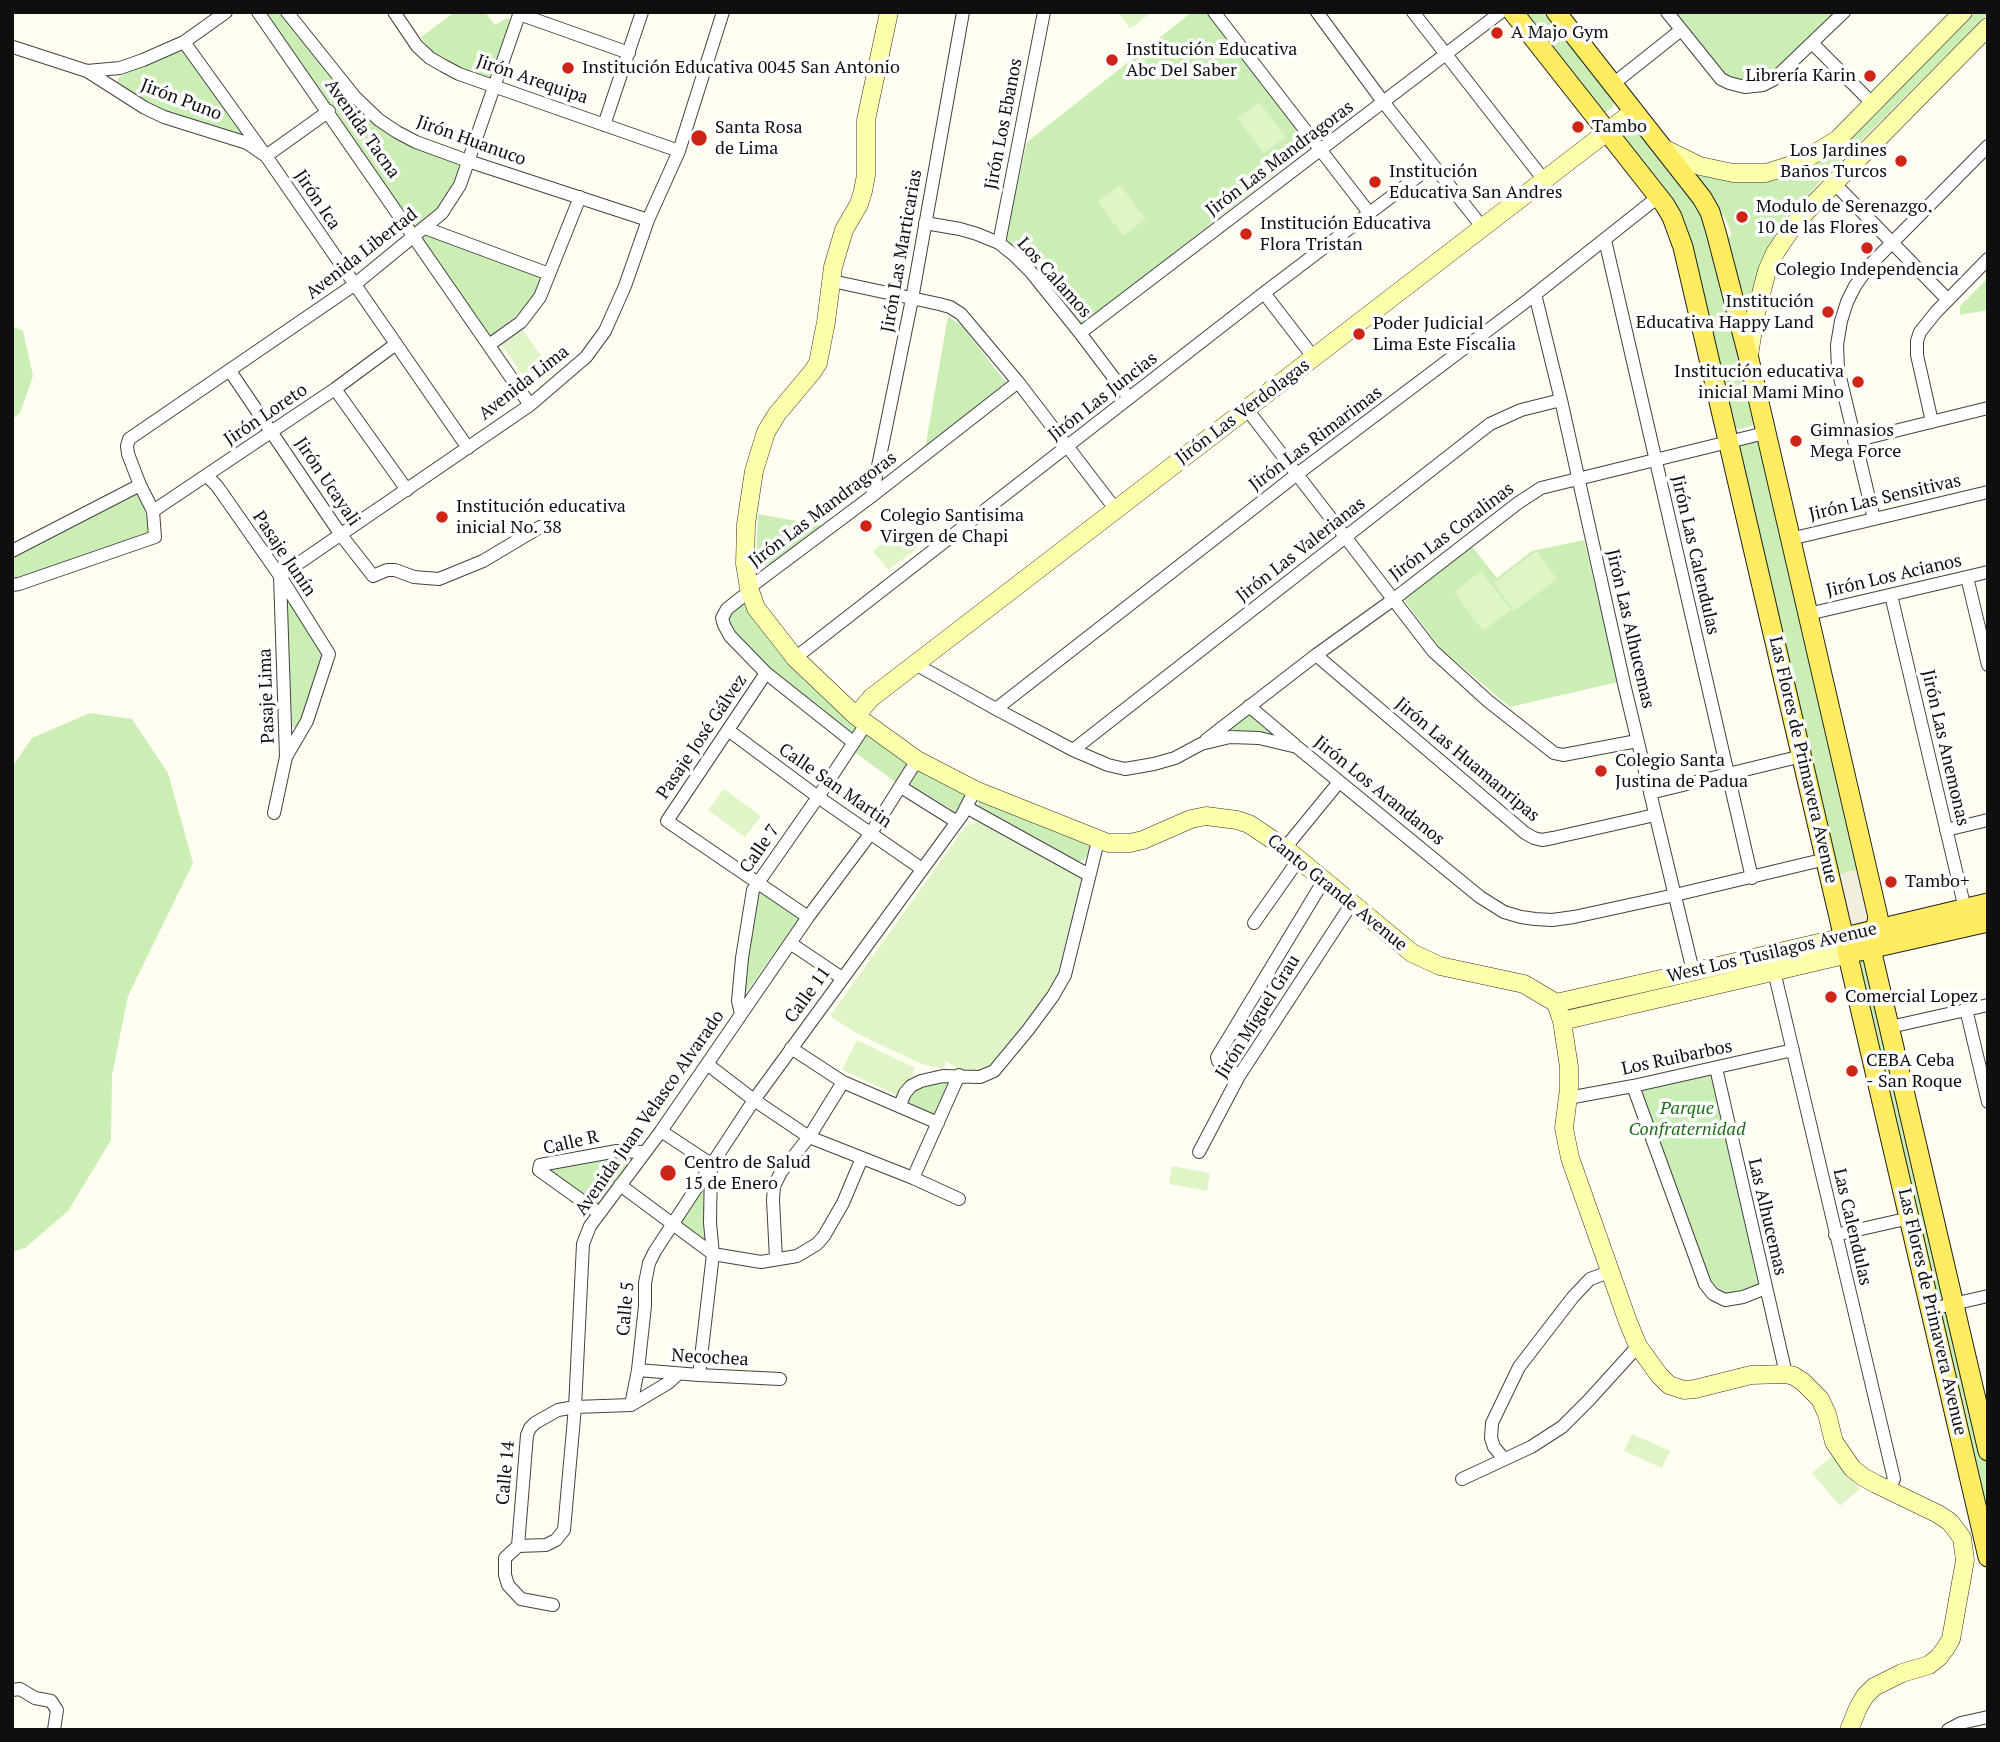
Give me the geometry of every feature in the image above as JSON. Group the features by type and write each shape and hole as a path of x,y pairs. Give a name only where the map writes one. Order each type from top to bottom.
{"main road":[{"name":"Las Flores de Primavera Avenue","path":"1513,12 1658,197 1672,217 1683,247 1988,1557"},
{"name":"Las Flores de Primavera Avenue","path":"1556,12 1664,148 1710,212 1749,359 1878,917 1873,939 1890,1027 1988,1451"},
{"name":"West Los Tusilagos Avenue","path":"1873,939 1988,904"},
{"name":"West Los Tusilagos Avenue","path":"1847,945 1988,922"}],"street":[{"path":"87,71 120,68 184,42 226,12"},
{"name":"Avenida Tacna","path":"258,12 328,111 420,232 489,345 530,405"},
{"name":"Jirón Arequipa","path":"394,12 417,46 430,58 459,74 679,151"},
{"path":"604,125 642,12"},
{"name":"Avenida Lima","path":"280,576 530,405 586,358 604,331 625,286 648,220 679,151 723,12"},
{"name":"Canto Grande Avenue","path":"890,12 866,120 866,176 863,191 838,247 818,363 766,432 754,471 745,543 745,593 795,658 861,720 917,760 975,790 1108,844 1130,844 1178,824 1206,817 1249,824 1292,853 1404,946 1425,960 1440,966 1524,984 1556,1003"},
{"name":"Jirón Las Marticarias","path":"872,496 912,299 963,12"},
{"name":"Jirón Los Ebanos","path":"999,243 1044,12"},
{"path":"1213,12 1370,214"},
{"path":"1317,12 1384,103 1483,228"},
{"path":"1413,12 1544,180"},
{"name":"Jirón Las Mandragoras","path":"1080,333 1501,12"},
{"path":"1667,12 1721,79 1745,87 1763,85 1773,80 1844,12"},
{"path":"1664,148 1684,160 1718,171 1766,173 1801,162 1838,139 1963,12"},
{"path":"519,13 629,53"},
{"name":"Avenida Libertad","path":"140,485 128,454 130,439 354,285 442,213 460,185 519,13"},
{"name":"Jirón Huanuco","path":"292,14 340,80 379,120 416,142 648,220"},
{"path":"1749,359 1763,282 1773,257 1796,222 1988,27"},
{"path":"1613,84 1681,30"},
{"name":"Jirón Ica","path":"184,42 468,448"},
{"path":"1812,44 1873,104"},
{"name":"Jirón Puno","path":"13,47 87,71 145,108 164,117 247,143 266,156"},
{"path":"266,156 328,111"},
{"name":"Jirón Las Verdolagas","path":"861,720 872,698 1634,111"},
{"path":"1874,519 1838,369 1837,345 1841,321 1855,286 1870,265 1988,146"},
{"name":"Jirón Las Juncias","path":"795,658 1433,165"},
{"path":"1833,183 1948,300"},
{"path":"489,345 522,322 540,297 580,197"},
{"name":"Jirón Las Rimarimas","path":"996,709 1658,197"},
{"name":"Los Calamos","path":"925,223 960,229 999,243 1031,272 1129,398"},
{"path":"420,232 549,274"},
{"name":"Jirón Las Calendulas","path":"1605,240 1752,878"},
{"path":"1932,422 1917,355 1920,332 1988,259"},
{"path":"832,281 939,304 961,314 1116,510"},
{"path":"1264,293 1314,358"},
{"name":"Jirón Las Alhucemas","path":"1535,294 1637,741 1693,971"},
{"name":"Jirón Loreto","path":"153,511 335,389 396,344"},
{"name":"Jirón Ucayali","path":"230,370 341,535 373,576 387,570 395,570 414,577 439,579 483,561 541,527"},
{"name":"Jirón Las Mandragoras","path":"766,673 730,636 722,618 724,611 1018,383"},
{"path":"335,389 407,490"},
{"name":"Jirón Las Valerianas","path":"1073,750 1490,424 1521,410 1561,400"},
{"path":"1246,408 1433,651 1488,701 1554,753 1563,755 1637,741"},
{"path":"1854,441 1988,408"},
{"name":"Jirón Las Coralinas","path":"1200,744 1315,655 1541,488 1765,433"},
{"name":"Pasaje Junín","path":"207,476 217,486 280,576 329,654 307,721 286,757"},
{"path":"12,551 140,485 153,511 155,537 12,585"},
{"name":"Jirón Las Sensitivas","path":"1790,538 1988,492"},
{"name":"Jirón Los Acianos","path":"1808,614 1988,572"},
{"name":"Pasaje Lima","path":"274,813 286,757 280,576"},
{"path":"1967,577 1988,665"},
{"name":"Jirón Las Anemonas","path":"1891,595 1965,909"},
{"name":"Jirón Las Huamanripas","path":"1315,655 1534,838 1553,838 1655,816"},
{"name":"Jirón Los Arandanos","path":"917,665 1073,750 1125,769 1175,758 1200,744 1230,737 1244,736 1297,747 1480,897 1504,912 1535,919 1552,920 1675,895 1826,859"},
{"path":"766,673 853,741"},
{"name":"Pasaje José Gálvez","path":"758,882 667,821 766,673"},
{"path":"1249,706 1297,747"},
{"name":"Calle 7","path":"741,1014 738,998 753,890 818,797 853,741 861,720"},
{"name":"Calle San Martin","path":"728,730 922,869"},
{"path":"1650,793 1802,757"},
{"name":"Avenida Juan Velasco Alvarado","path":"518,1546 546,1545 556,1540 564,1530 575,1407 583,1244 590,1226 871,833 917,760"},
{"path":"1254,923 1292,853 1339,782"},
{"path":"901,787 957,822"},
{"name":"Calle 11","path":"674,1223 754,1100 957,822 975,790"},
{"path":"966,807 1089,875"},
{"path":"1946,830 1988,820"},
{"path":"900,1105 911,1086 921,1081 943,1076 980,1076 995,1071 1053,996 1065,975 1098,841"},
{"path":"1239,1076 1218,1061 1217,1056 1324,880"},
{"path":"758,882 808,918"},
{"name":"Jirón Miguel Grau","path":"1199,1152 1239,1076 1352,903"},
{"path":"790,943 842,978"},
{"name":"West Los Tusilagos Avenue","path":"1562,1021 1774,971 1847,945"},
{"name":"West Los Tusilagos Avenue","path":"1556,1003 1693,971 1847,945"},
{"name":"Las Calendulas","path":"1774,971 1894,1479 1889,1490"},
{"path":"1556,1003 1562,1021 1569,1067 1564,1128 1566,1142 1609,1272 1638,1346 1659,1375 1670,1385 1684,1390 1751,1375 1786,1374 1803,1382 1820,1399 1834,1442 1852,1468 1863,1477 1926,1507 1950,1522 1962,1538 1965,1560 1951,1639 1940,1657 1929,1665 1894,1676 1874,1687 1858,1708 1849,1730"},
{"path":"1890,1027 1988,1005"},
{"path":"1966,1009 1988,1102"},
{"path":"791,1048 843,1082 938,1124"},
{"name":"Los Ruibarbos","path":"1568,1098 1793,1050"},
{"path":"707,1064 754,1100 810,1137 914,1178 959,1199"},
{"name":"Las Alhucemas","path":"1716,1068 1786,1374"},
{"path":"914,1178 959,1075"},
{"path":"776,1259 774,1186 781,1172 810,1137 843,1082"},
{"path":"1633,1086 1705,1284 1713,1294 1725,1300 1766,1288"},
{"path":"661,1130 711,1164 710,1232 713,1254 699,1376"},
{"name":"Calle R","path":"599,1213 539,1170 540,1166 617,1150 643,1152"},
{"path":"620,1185 713,1254 761,1262 797,1256 824,1236 843,1203 862,1158"},
{"path":"1836,1235 1910,1218"},
{"name":"Calle 5","path":"631,1405 638,1370 649,1263 674,1223"},
{"path":"1504,1459 1494,1447 1491,1438 1492,1423 1519,1367 1590,1279 1609,1272"},
{"path":"1931,1309 1988,1296"},
{"path":"1462,1479 1531,1447 1562,1427 1638,1346"},
{"name":"Necochea","path":"638,1370 699,1376 780,1379"},
{"name":"Calle 14","path":"553,1605 521,1599 508,1585 505,1575 505,1558 518,1546 527,1435 530,1428 558,1410 631,1405 678,1374"},
{"path":"12,1690 20,1689 35,1698 51,1701 57,1710 54,1730"},
{"path":"1950,1729 1961,1723 1988,1717"}],"green space":[{"path":"264,12 282,12 364,111 463,163 457,181 438,211 416,229"},
{"path":"455,12 485,12 495,25 507,18 514,22 495,79 459,69 431,52 421,37"},
{"path":"1118,12 1152,12 1130,29"},
{"path":"1192,12 1206,12 1311,146 1081,325 1033,265 1005,240 1027,142"},
{"path":"1520,12 1548,12 1614,98 1613,107 1602,113"},
{"path":"1675,12 1834,12 1769,76 1753,82 1736,82 1725,74"},
{"path":"1973,12 1988,14 1821,180 1791,215 1771,244 1745,311 1727,237 1732,235 1724,215 1720,216 1692,170 1728,179 1846,140"},
{"path":"183,47 245,136 239,137 164,112 137,98 117,81 128,72"},
{"path":"1259,102 1286,137 1264,153 1237,118"},
{"path":"1634,123 1690,193 1706,222 1754,423 1752,426 1734,430 1688,245 1619,131"},
{"path":"1120,185 1146,219 1123,236 1097,201"},
{"path":"427,234 546,277 527,307 490,336 421,239"},
{"path":"1988,278 1988,310 1960,315 1960,306"},
{"path":"948,316 963,327 1007,384 925,449"},
{"path":"12,326 23,331 33,376 20,413 12,419"},
{"path":"523,330 553,373 531,387 502,345"},
{"path":"1758,440 1872,919 1850,927 1737,443"},
{"path":"137,491 152,536 12,582 12,557"},
{"path":"758,514 823,526 767,566 759,561 756,555"},
{"path":"903,529 918,548 888,570 873,551"},
{"path":"1584,540 1618,682 1510,707 1441,649 1402,597 1470,544 1497,578 1532,551"},
{"path":"1536,551 1557,579 1514,611 1494,583"},
{"path":"1481,571 1511,610 1483,631 1454,592"},
{"path":"745,601 749,614 782,657 858,724 855,733 851,734 766,667 728,627 725,618"},
{"path":"291,602 326,657 301,729 289,726 285,604"},
{"path":"1249,712 1275,731 1272,736 1227,735 1226,729"},
{"path":"90,713 132,719 168,773 193,863 128,996 112,1075 111,1140 68,1211 25,1248 12,1252 12,767 32,738"},
{"path":"865,732 910,762 897,783 853,751"},
{"path":"921,766 968,794 957,813 910,784"},
{"path":"724,789 761,816 745,837 708,810"},
{"path":"979,801 1087,843 1091,850 1084,860 1078,861 978,806"},
{"path":"983,820 1082,876 1083,892 1055,989 988,1072 959,1070 946,1061 944,1069 922,1064 858,1034 830,1016 966,826"},
{"path":"756,888 799,918 740,1001"},
{"path":"1867,956 1945,1297 1937,1298 1857,958"},
{"path":"857,1040 915,1068 901,1097 842,1070"},
{"name":"Parque Confraternidad","path":"1711,1073 1758,1284 1754,1289 1724,1294 1716,1289 1710,1280 1641,1093 1645,1088"},
{"path":"953,1081 936,1118 912,1106 908,1101 910,1095 922,1084"},
{"path":"619,1154 633,1157 598,1204 544,1170"},
{"path":"1172,1166 1210,1173 1207,1191 1169,1184"},
{"path":"705,1180 706,1241 677,1220"},
{"path":"1946,1312 1951,1316 1988,1472 1988,1527 1939,1314"},
{"path":"1632,1434 1670,1451 1662,1468 1624,1451"},
{"path":"1832,1456 1860,1489 1840,1506 1812,1473"}],"shaded area":[{"path":"1848,871 1860,871 1870,922 1850,927 1836,876"}],"place":[{"name":"A Majo Gym","path":"1497,33"},
{"name":"Institución Educativa Abc Del Saber","path":"1112,60"},
{"name":"Institución Educativa 0045 San Antonio","path":"568,68"},
{"name":"Librería Karin","path":"1870,76"},
{"name":"Tambo","path":"1578,127"},
{"name":"Santa Rosa de Lima","path":"699,138"},
{"name":"Los Jardines Baños Turcos","path":"1901,161"},
{"name":"Institución Educativa San Andres","path":"1375,182"},
{"name":"Modulo de Serenazgo. 10 de las Flores","path":"1742,217"},
{"name":"Institución Educativa Flora Tristan","path":"1246,234"},
{"name":"Colegio Independencia","path":"1867,248"},
{"name":"Institución Educativa Happy Land","path":"1828,312"},
{"name":"Poder Judicial Lima Este Fiscalia","path":"1359,334"},
{"name":"Institución educativa inicial Mami Mino","path":"1858,382"},
{"name":"Gimnasios Mega Force","path":"1796,441"},
{"name":"Institución educativa inicial No. 38","path":"442,517"},
{"name":"Colegio Santisima Virgen de Chapi","path":"866,526"},
{"name":"Colegio Santa Justina de Padua","path":"1601,771"},
{"name":"Tambo+","path":"1891,882"},
{"name":"Comercial Lopez","path":"1831,997"},
{"name":"CEBA Ceba - San Roque","path":"1852,1071"},
{"name":"Centro de Salud 15 de Enero","path":"668,1173"}]}
